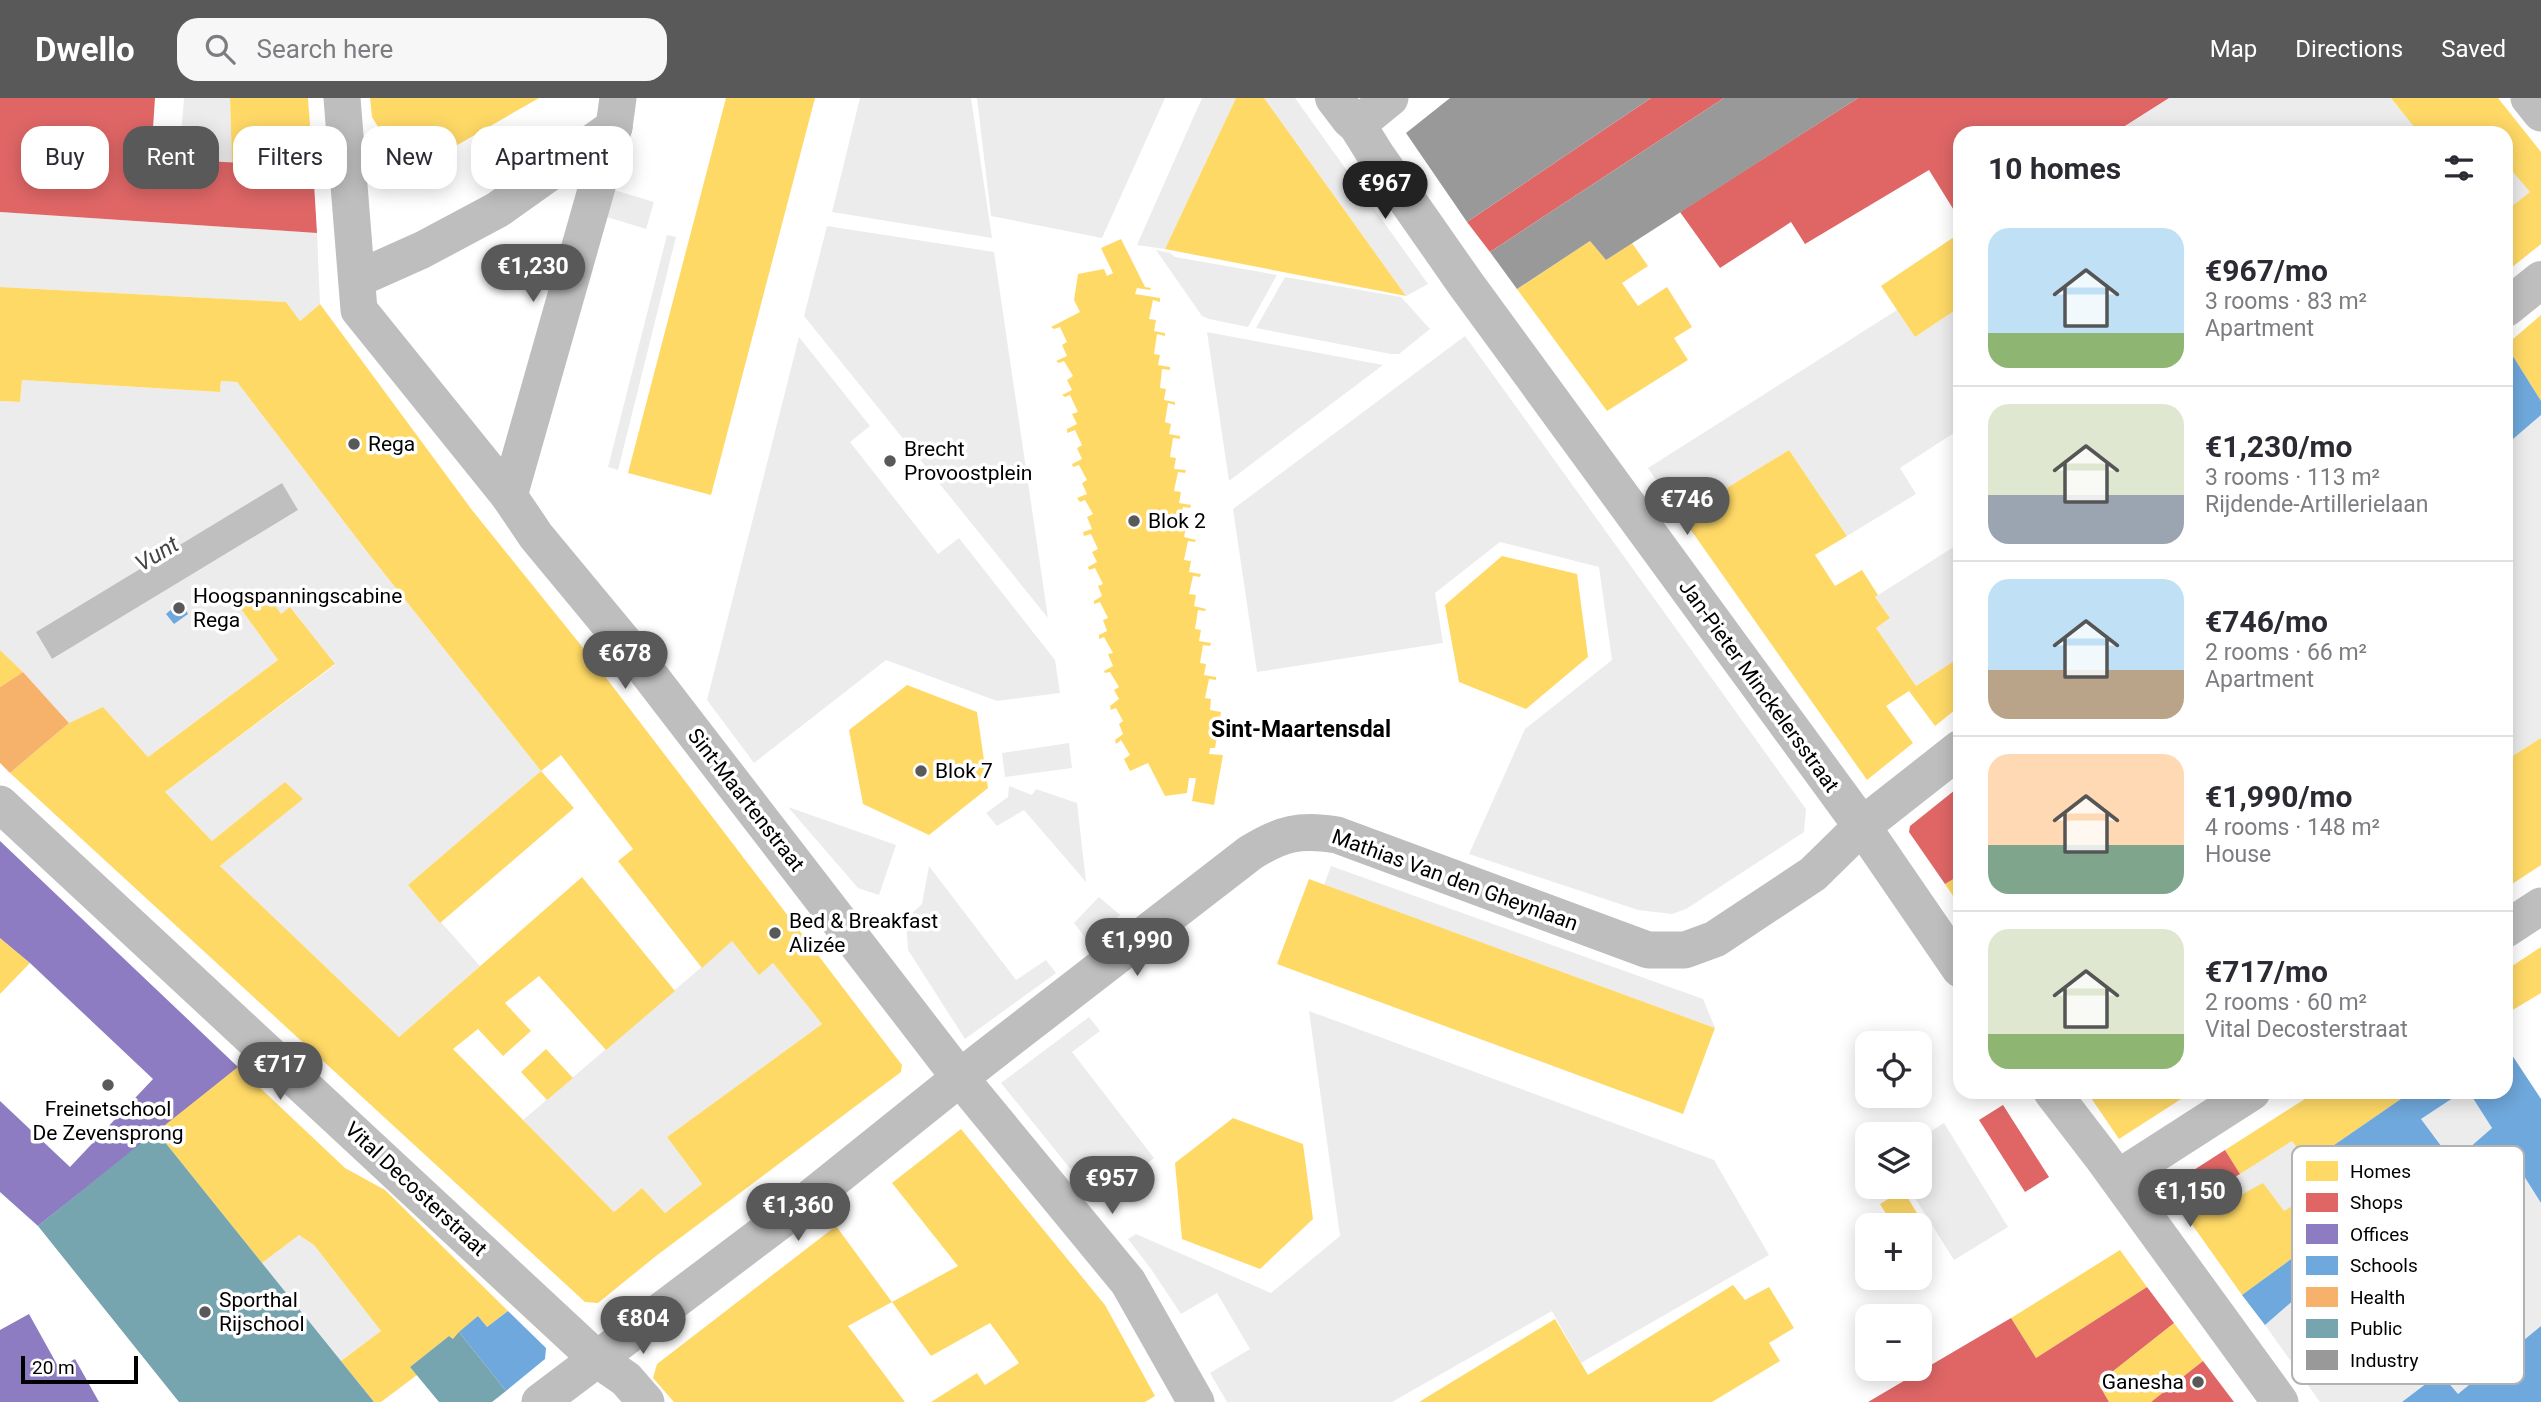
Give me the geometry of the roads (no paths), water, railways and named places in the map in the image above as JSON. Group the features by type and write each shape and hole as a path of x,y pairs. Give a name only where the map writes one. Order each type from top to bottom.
{"street":[{"name":"Sint-Maartenstraat","path":"342,98 359,310 509,496 536,536 628,647 960,1078 1128,1282 1196,1402"},
{"path":"1346,111 1390,98"},
{"path":"2529,98 2541,113"},
{"name":"Jan-Pieter Minckelersstraat","path":"1346,111 1465,283 1862,826 1953,959"},
{"path":"357,279 422,250 497,211 616,112"},
{"path":"509,496 616,112"},
{"path":"2513,302 2541,280"},
{"path":"1862,826 1953,754"},
{"name":"Vital Decosterstraat","path":"0,804 597,1359 626,1379 646,1402"},
{"name":"Mathias Van den Gheynlaan","path":"540,1402 804,1203 960,1078 1269,841 1302,832 1337,835 1648,950 1668,951 1685,950 1715,939 1813,874 1862,826"},
{"path":"2513,924 2541,906"},
{"path":"2057,1099 2280,1402"},
{"path":"2118,1178 2241,1099"}],"place":[{"name":"Rega","path":"354,444"},
{"name":"Brecht Provoostplein","path":"890,461"},
{"name":"Blok 2","path":"1134,521"},
{"name":"Hoogspanningscabine Rega","path":"179,608"},
{"name":"Blok 7","path":"921,771"},
{"name":"Bed & Breakfast Alizée","path":"775,933"},
{"name":"Freinetschool De Zevensprong","path":"108,1085"},
{"name":"Sporthal Rijschool","path":"205,1312"},
{"name":"Ganesha","path":"2198,1382"}],"district":[{"name":"Sint-Maartensdal","path":"1301,729"}],"water label":[{"name":"Vunt","path":"157,554"}]}
